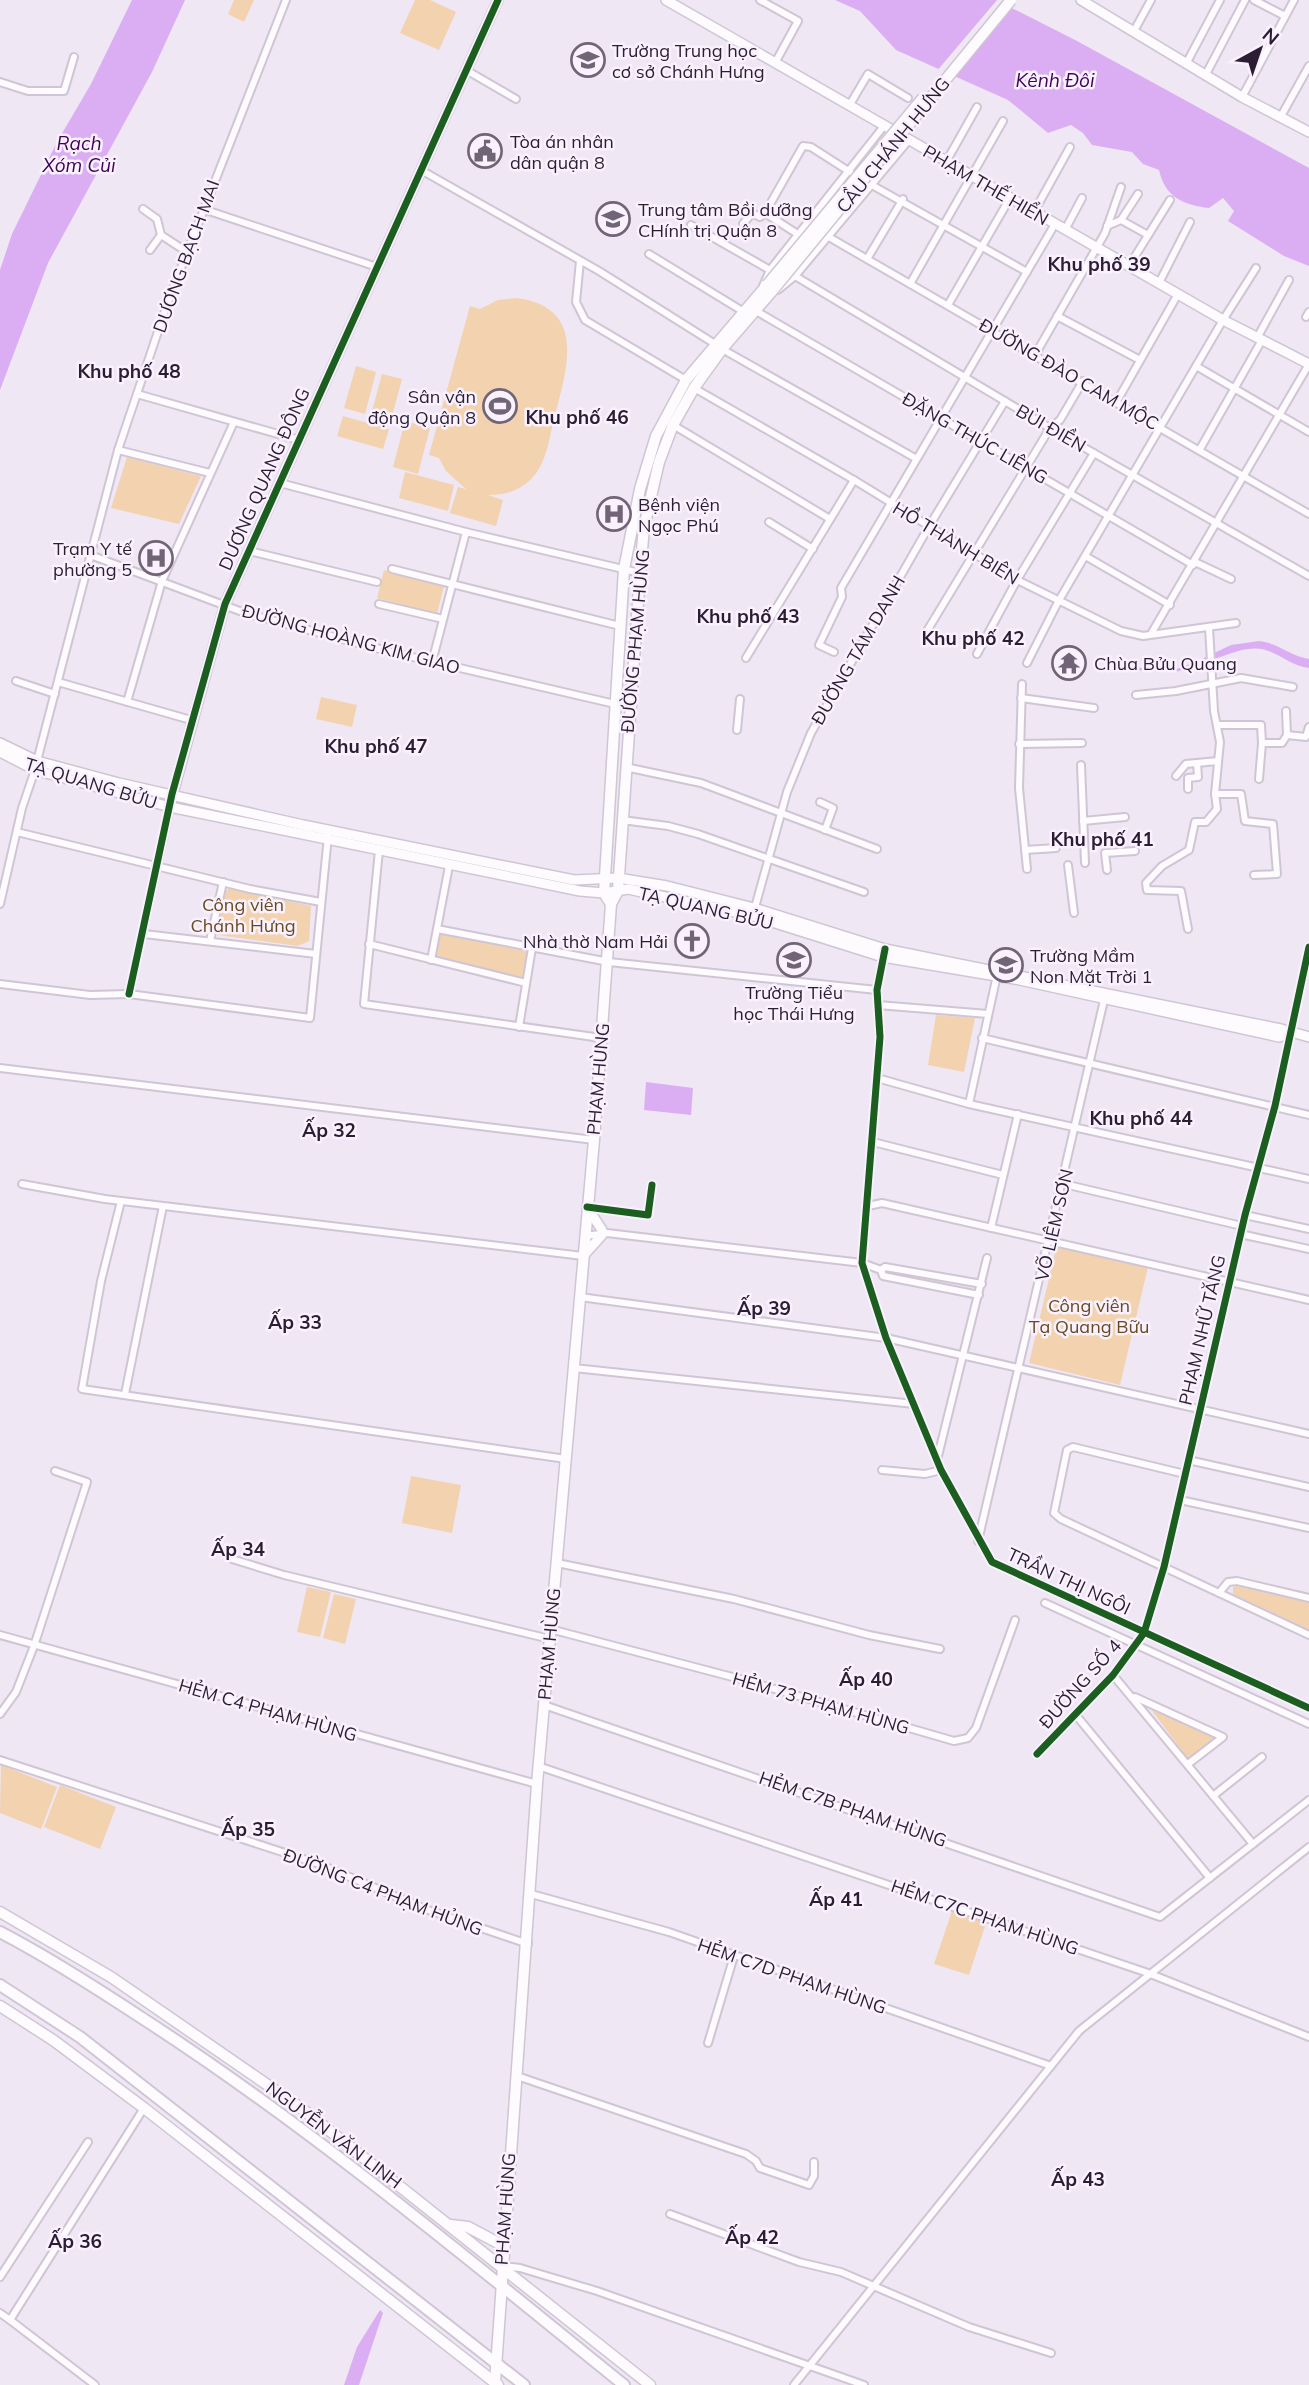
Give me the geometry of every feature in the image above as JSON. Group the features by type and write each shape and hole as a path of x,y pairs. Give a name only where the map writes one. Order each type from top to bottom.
{"highway":[{"name":"NGUYỄN VĂN LINH","path":"0,1932 100,1991 209,2062 293,2122 624,2385"},
{"path":"0,1985 62,2024 524,2385"}],"main road":[{"name":"DƯƠNG QUANG ĐÔNG","path":"170,807 191,720 225,604 498,0"},
{"name":"PHẠM THẾ HIỂN","path":"666,0 1055,225 1223,320 1309,364"},
{"name":"CẦU CHÁNH HƯNG","path":"770,288 1003,0"},
{"name":"CẦU CHÁNH HƯNG","path":"770,288 1011,0"},
{"path":"1080,0 1097,4 1205,76 1309,132"},
{"name":"ĐƯỜNG PHẠM HÙNG","path":"618,891 639,573 659,462 673,425 719,346 744,312 770,288"},
{"name":"ĐƯỜNG PHẠM HÙNG","path":"606,880 624,569 640,489 656,436 686,380 756,312 762,297"},
{"name":"TẠ QUANG BỬU","path":"0,743 36,765 172,794 379,850 573,880 618,878 667,886 884,953 1105,995 1279,1037 1291,1033 1309,1037"},
{"name":"TẠ QUANG BỬU","path":"0,752 170,807 328,835 580,891 604,893 628,889 754,912"},
{"path":"606,880 604,893 611,904"},
{"name":"PHẠM HÙNG","path":"496,2384 502,2245 531,1894 538,1766 594,1140 611,904 618,891"},
{"path":"583,1256 604,1233 587,1207"},
{"name":"NGUYỄN VĂN LINH","path":"1,1912 111,1977 220,2049 451,2225 650,2385"},
{"path":"0,2006 54,2040 145,2108 496,2384"},
{"path":"238,2180 248,2167"},
{"path":"451,2225 468,2227 502,2245"}],"street":[{"name":"DƯƠNG BẠCH MAI","path":"0,904 16,832 93,556 103,504 118,450 203,209 286,0"},
{"path":"760,0 797,21 775,63"},
{"path":"1134,31 1151,0"},
{"path":"1186,64 1220,0"},
{"path":"1205,76 1245,0"},
{"path":"1254,0 1285,16"},
{"path":"1242,97 1294,0"},
{"path":"0,82 28,91 64,91 74,57"},
{"path":"1280,118 1309,66"},
{"path":"466,70 516,99"},
{"path":"849,106 868,74 908,98"},
{"path":"946,162 977,107"},
{"path":"910,284 1003,121"},
{"name":"ĐƯỜNG PHẠM HÙNG","path":"762,297 770,270 884,126"},
{"name":"ĐƯỜNG PHẠM HÙNG","path":"762,297 795,276 908,141"},
{"path":"743,224 752,213 760,217 765,212 806,145 850,172"},
{"path":"1034,212 1070,147"},
{"path":"421,170 915,458"},
{"path":"870,184 903,199 1027,272"},
{"path":"1035,355 1107,226 1121,187"},
{"path":"1107,226 1121,220 1138,194"},
{"path":"948,305 1010,198"},
{"path":"1065,230 1082,198"},
{"path":"867,259 903,199"},
{"path":"1129,266 1170,200"},
{"path":"144,209 157,219 161,235 187,252"},
{"path":"203,209 377,267"},
{"path":"765,212 799,235"},
{"path":"1121,220 1148,235"},
{"path":"1159,283 1190,222"},
{"path":"691,225 770,270"},
{"path":"834,652 819,645 842,597 841,588 915,458 1055,225"},
{"path":"150,250 161,235"},
{"name":"ĐƯỜNG ĐÀO CAM MỘC","path":"827,236 1083,381 1309,514"},
{"path":"649,254 744,312"},
{"path":"580,261 576,302 585,320 686,380"},
{"path":"1027,663 1058,602 1256,268"},
{"name":"BÙI ĐIỀN","path":"795,276 1050,428 1309,576"},
{"path":"1199,449 1235,389 1289,280"},
{"path":"1117,401 1178,294"},
{"name":"ĐẶNG THÚC LIÊNG","path":"756,312 1110,516 1194,563 1231,579"},
{"path":"1056,316 1140,360"},
{"path":"1151,635 1309,364"},
{"path":"1196,366 1309,432"},
{"path":"927,631 971,554 1050,428 1060,420 1083,381"},
{"name":"HỒ THÀNH BIÊN","path":"694,388 854,480 971,554 1058,602 1129,634 1151,635 1236,623"},
{"path":"137,394 299,440"},
{"name":"ĐƯỜNG TÁM DANH","path":"754,912 780,813 799,760 827,700 1005,401"},
{"path":"127,702 162,581 234,422"},
{"path":"673,425 830,519"},
{"path":"118,450 211,473"},
{"path":"977,654 1017,580 1094,453"},
{"path":"746,658 854,480"},
{"path":"279,483 466,532 639,573"},
{"path":"769,522 813,549"},
{"path":"432,662 466,532"},
{"path":"249,551 377,582"},
{"name":"ĐƯỜNG HOÀNG KIM GIAO","path":"93,556 245,613 432,662 615,704"},
{"path":"1087,557 1170,606"},
{"path":"392,569 620,626"},
{"path":"379,604 443,619"},
{"path":"1209,628 1212,682 1220,742 1214,794 1220,819"},
{"path":"1136,695 1176,691 1241,678 1293,687"},
{"path":"16,681 55,694"},
{"path":"58,682 191,720"},
{"path":"1022,684 1019,744 1027,869"},
{"path":"1021,698 1094,708"},
{"path":"737,730 740,699"},
{"path":"1262,743 1282,743 1287,735 1286,711"},
{"path":"1217,725 1261,725 1259,779"},
{"path":"1287,735 1306,737 1309,727"},
{"path":"1019,744 1082,743"},
{"path":"1176,776 1186,764 1218,761"},
{"path":"1188,789 1188,778 1198,777 1197,763"},
{"path":"1081,765 1085,863"},
{"path":"625,767 701,782 877,849"},
{"path":"1214,794 1241,793 1245,821 1273,824 1278,874 1254,875"},
{"path":"820,802 833,808 825,830"},
{"name":"DƯƠNG QUANG ĐÔNG","path":"129,995 170,807"},
{"path":"1188,929 1181,891 1147,890 1146,883 1162,866 1189,850 1195,822 1206,822 1217,809"},
{"path":"1083,821 1125,817"},
{"path":"622,820 668,825 864,892"},
{"path":"16,832 223,882 321,902"},
{"path":"0,984 90,995 129,995 310,1018 328,835"},
{"path":"1025,850 1056,848"},
{"path":"379,850 364,1004 601,1038"},
{"path":"1107,870 1105,853 1135,851"},
{"path":"431,960 450,861"},
{"path":"1068,865 1074,913"},
{"path":"210,942 223,882"},
{"path":"437,929 608,962 877,990"},
{"path":"144,934 316,954"},
{"path":"369,944 526,983"},
{"path":"519,1027 532,947"},
{"name":"PHẠM NHỮ TĂNG","path":"1144,1633 1164,1567 1240,1234 1275,1106 1309,947"},
{"path":"862,1263 880,1037 877,990 884,953"},
{"path":"969,1104 997,973"},
{"name":"VÕ LIÊM SƠN","path":"978,1541 1017,1368 1051,1240 1105,995"},
{"path":"878,1005 988,1014"},
{"path":"982,1038 1309,1115"},
{"path":"0,1068 594,1140"},
{"path":"877,1078 969,1104 1309,1179"},
{"path":"991,1228 1017,1114"},
{"path":"873,1142 1003,1175"},
{"path":"22,1184 121,1201 583,1256"},
{"path":"1064,1184 1242,1226"},
{"path":"121,1201 101,1281 82,1389 566,1460"},
{"path":"868,1206 882,1203 1309,1300"},
{"path":"125,1394 163,1206"},
{"path":"1245,1215 1309,1229"},
{"path":"585,1232 862,1263 881,1270 885,1267 982,1284"},
{"path":"1240,1234 1309,1249"},
{"path":"937,1460 987,1258"},
{"name":"TRẦN THỊ NGÔI","path":"862,1263 886,1338 941,1470 992,1562 1309,1708"},
{"path":"881,1270 883,1276 979,1295"},
{"path":"580,1297 886,1338 1309,1434"},
{"path":"574,1368 914,1405"},
{"path":"1185,1474 1073,1447 1067,1450 1056,1496 1056,1517 1309,1635"},
{"path":"1188,1460 1309,1487"},
{"path":"882,1470 925,1474 941,1470"},
{"path":"0,1714 16,1692 34,1646 87,1482 55,1471"},
{"path":"1180,1500 1309,1528"},
{"name":"HẺM 73 PHẠM HÙNG","path":"232,1559 284,1575 740,1679 954,1741 968,1738 976,1728 1016,1620"},
{"path":"557,1563 734,1598 869,1635 940,1649"},
{"path":"1219,1593 1228,1582 1237,1581 1309,1598"},
{"name":"TRẦN THỊ NGÔI","path":"1045,1603 1309,1724"},
{"name":"ĐƯỜNG SỐ 4","path":"1037,1754 1113,1675 1144,1633"},
{"name":"HẺM C4 PHẠM HÙNG","path":"0,1634 34,1646 537,1784"},
{"path":"1113,1675 1253,1844"},
{"path":"1133,1697 1223,1737 1188,1764"},
{"name":"HẺM C7B PHẠM HÙNG","path":"544,1705 1160,1917 1210,1878"},
{"path":"1076,1714 1210,1878 1309,1800"},
{"path":"1213,1796 1262,1757"},
{"name":"ĐƯỜNG C4 PHẠM HỦNG","path":"0,1760 318,1864 428,1910 527,1944"},
{"name":"HẺM C7C PHẠM HÙNG","path":"538,1766 1148,1973 1309,2037"},
{"path":"794,2385 1079,2031 1148,1973 1309,1847"},
{"name":"HẺM C7D PHẠM HÙNG","path":"531,1894 611,1914 1051,2066"},
{"path":"708,2043 734,1956"},
{"path":"517,2076 746,2154 756,2161 760,2168 809,2185 815,2171 814,2162"},
{"path":"10,2320 145,2108"},
{"path":"0,2277 88,2142"},
{"path":"670,2214 873,2286 969,2328 1051,2353"},
{"path":"501,2266 520,2268 597,2291 864,2385"},
{"path":"0,2312 95,2385"}],"green space":[{"path":"234,0 254,0 244,22 228,14"},
{"path":"415,0 430,0 456,12 439,50 400,33"},
{"name":"Sân vận động Quận 8","path":"517,298 540,304 555,314 564,328 567,362 548,444 539,469 519,488 504,494 488,495 503,500 496,526 450,513 458,487 466,489 446,471 439,458 429,455 470,306 480,309 498,300"},
{"path":"356,366 376,372 365,414 344,408"},
{"path":"382,374 402,379 391,420 371,415"},
{"path":"343,416 389,429 383,449 337,436"},
{"path":"405,421 430,428 418,474 393,467"},
{"path":"127,457 201,476 179,524 111,508"},
{"path":"405,472 454,485 448,511 399,498"},
{"path":"384,570 444,586 437,614 377,598"},
{"path":"321,697 357,705 352,727 316,719"},
{"name":"Công viên Chánh Hưng","path":"230,888 311,906 309,941 298,946 218,935 215,931 225,891"},
{"path":"437,931 529,952 527,980 433,959"},
{"path":"936,1015 975,1018 964,1072 928,1065"},
{"name":"Công viên Tạ Quang Bữu","path":"1057,1245 1148,1267 1120,1385 1029,1363"},
{"path":"411,1476 461,1485 452,1533 402,1523"},
{"path":"307,1587 331,1592 320,1637 297,1632"},
{"path":"1233,1587 1309,1601 1309,1630 1233,1594"},
{"path":"334,1594 356,1599 345,1644 323,1638"},
{"path":"1147,1704 1220,1737 1189,1760"},
{"path":"1,1765 57,1787 41,1829 0,1813"},
{"path":"60,1785 116,1807 100,1849 44,1827"},
{"path":"952,1911 986,1923 969,1975 934,1964"}],"water":[{"name":"Rạch Xóm Củi","path":"132,0 185,0 152,72 48,263 0,390 0,270 12,234"},
{"name":"Kênh Đôi","path":"835,0 996,0 1077,41 1309,168 1309,266 1284,256 1228,221 1234,211 1223,198 1209,208 1183,202 1166,187 1159,170 1143,164 1132,152 1092,145 1083,133 1071,125 1048,133 1008,100 896,50 860,11"},
{"path":"1259,641 1309,659 1309,668 1268,651 1253,648 1191,664 1231,645"},
{"path":"646,1082 693,1088 691,1115 644,1110"},
{"path":"380,2310 383,2313 359,2385 344,2385 357,2347"}],"pier":[{"path":"997,0 1013,5 951,78 936,72"}],"waterway":[{"path":"1138,669 1178,670 1197,663"}],"cycle path":[{"path":"129,994 172,794 225,604 498,0"},
{"path":"1037,1754 1113,1675 1144,1633 1164,1567 1245,1215 1275,1106 1309,947"},
{"path":"885,949 877,990 880,1037 862,1263 886,1338 941,1470 992,1562 1309,1708"},
{"path":"587,1207 648,1215 652,1185"}],"place":[{"name":"Trường Trung học cơ sở Chánh Hưng","path":"588,60"},
{"name":"Tòa án nhân dân quận 8","path":"485,151"},
{"name":"Trung tâm Bồi dưỡng CHính trị Quận 8","path":"613,219"},
{"name":"Sân vận động Quận 8","path":"500,406"},
{"name":"Bệnh viện Ngọc Phú","path":"614,514"},
{"name":"Trạm Y tế phường 5","path":"156,558"},
{"name":"Chùa Bửu Quang","path":"1069,663"},
{"name":"Nhà thờ Nam Hải","path":"692,941"},
{"name":"Trường Tiểu học Thái Hưng","path":"794,960"},
{"name":"Trường Mầm Non Mặt Trời 1","path":"1006,965"}],"district":[{"name":"Khu phố 39","path":"1099,264"},
{"name":"Khu phố 48","path":"129,371"},
{"name":"Khu phố 46","path":"577,417"},
{"name":"Khu phố 43","path":"748,616"},
{"name":"Khu phố 42","path":"973,638"},
{"name":"Khu phố 47","path":"376,746"},
{"name":"Khu phố 41","path":"1102,839"},
{"name":"Khu phố 44","path":"1141,1118"},
{"name":"Ấp 32","path":"329,1130"},
{"name":"Ấp 39","path":"764,1308"},
{"name":"Ấp 33","path":"295,1322"},
{"name":"Ấp 34","path":"238,1549"},
{"name":"Ấp 40","path":"866,1679"},
{"name":"Ấp 35","path":"248,1829"},
{"name":"Ấp 41","path":"836,1899"},
{"name":"Ấp 43","path":"1078,2179"},
{"name":"Ấp 42","path":"752,2237"},
{"name":"Ấp 36","path":"75,2241"}]}
